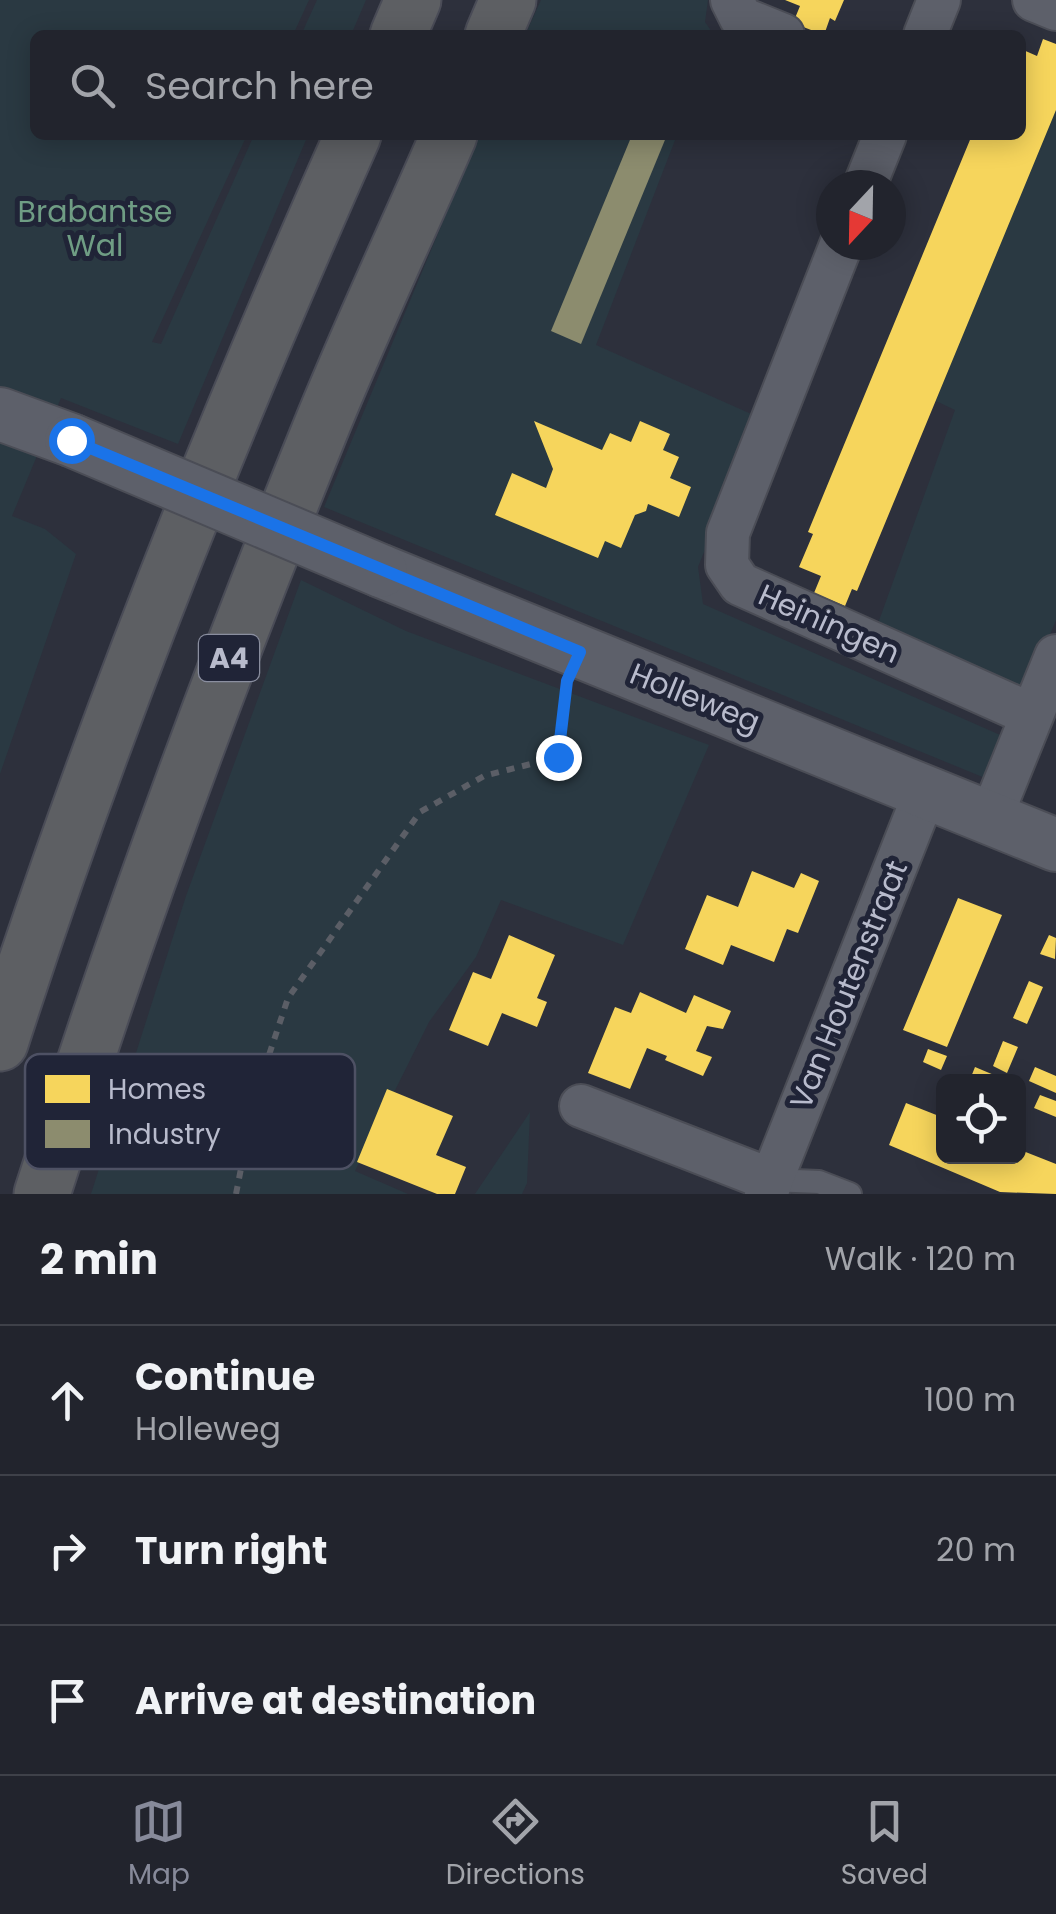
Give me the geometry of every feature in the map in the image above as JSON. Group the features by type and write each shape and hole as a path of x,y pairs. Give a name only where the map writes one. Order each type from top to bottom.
{"highway":[{"path":"400,30 413,0"},
{"path":"495,30 508,0"},
{"path":"0,1043 128,682 230,424 351,140"},
{"name":"A4","path":"87,1054 209,710 317,437 447,140"},
{"name":"A4","path":"42,1194 50,1169"}],"street":[{"path":"732,0 741,18 771,30"},
{"path":"927,30 939,0"},
{"path":"1034,0 1056,9"},
{"path":"871,170 883,140"},
{"name":"Heiningen","path":"836,260 728,533 727,565 740,584 1032,715"},
{"name":"Holleweg","path":"0,414 1056,845"},
{"path":"990,817 1056,656"},
{"name":"Van Houtenstraat","path":"768,1187 926,790"},
{"path":"580,1106 768,1187"}],"lane":[{"path":"768,1187 819,1182 850,1194"}],"path":[{"path":"269,1054 288,998 420,812 484,776 558,757 567,681 580,652"},
{"path":"236,1194 241,1169"}],"green space":[{"name":"Brabantse Wal","path":"0,0 309,0 295,30 30,30 30,140 245,140 152,342 161,344 252,140 306,140 178,444 61,398 12,516 45,529 76,554 0,774"},
{"path":"317,0 366,0 353,30 303,30"},
{"path":"541,0 708,0 705,22 711,30 527,30"},
{"path":"1056,97 1056,620 1026,693 876,629 955,410 936,401"},
{"path":"477,140 675,140 596,345 758,417 698,567 703,604 1007,738 985,778 324,507"},
{"path":"301,580 406,631 709,745 623,945 501,900 476,957 429,1022 355,1171 408,1194 91,1194 99,1169 355,1169 355,1054 136,1054 186,896"},
{"path":"530,1112 527,1183 522,1194 475,1194"}],"building: Homes":[{"path":"785,0 844,0 835,21 830,18 826,30 811,30 793,23 800,6"},
{"path":"1043,39 1056,44 1056,110 857,591 852,589 845,606 814,593 821,576 799,567 813,534 808,532 970,140 1026,140 1026,51 1037,56"},
{"path":"534,421 602,450 610,433 631,442 640,421 670,434 663,450 679,457 670,478 691,487 679,517 648,504 646,511 635,515 621,548 605,541 598,558 495,515 512,473 546,488 553,469"},
{"path":"752,871 794,888 801,873 819,881 798,933 787,929 774,962 731,945 723,965 685,949 707,895 738,907"},
{"path":"958,898 1002,915 947,1047 903,1030"},
{"path":"509,935 555,955 537,998 547,1002 537,1027 502,1013 488,1046 449,1030 473,972 491,979"},
{"path":"1049,935 1056,938 1055,959 1040,954"},
{"path":"1029,981 1043,987 1027,1024 1013,1018"},
{"path":"640,992 686,1013 694,995 731,1011 723,1029 707,1026 696,1051 712,1057 703,1076 647,1048 630,1089 588,1073 615,1007 631,1013"},
{"path":"1003,1041 1018,1047 1007,1073 993,1066"},
{"path":"928,1049 947,1056 941,1070 923,1062"},
{"path":"975,1067 992,1074 972,1074"},
{"path":"1035,1067 1056,1076 1056,1093 1029,1081"},
{"path":"387,1089 453,1116 436,1155 466,1167 455,1194 437,1194 357,1162"},
{"path":"1040,1095 1056,1101 1056,1117 1034,1108"},
{"path":"906,1103 936,1115 936,1164 1026,1164 1026,1152 1056,1164 1056,1194 1000,1192 889,1145"}],"building: Industry":[{"path":"630,140 665,140 581,344 551,331"}],"route":[{"path":"71,440 580,652 567,681 558,757"}]}
